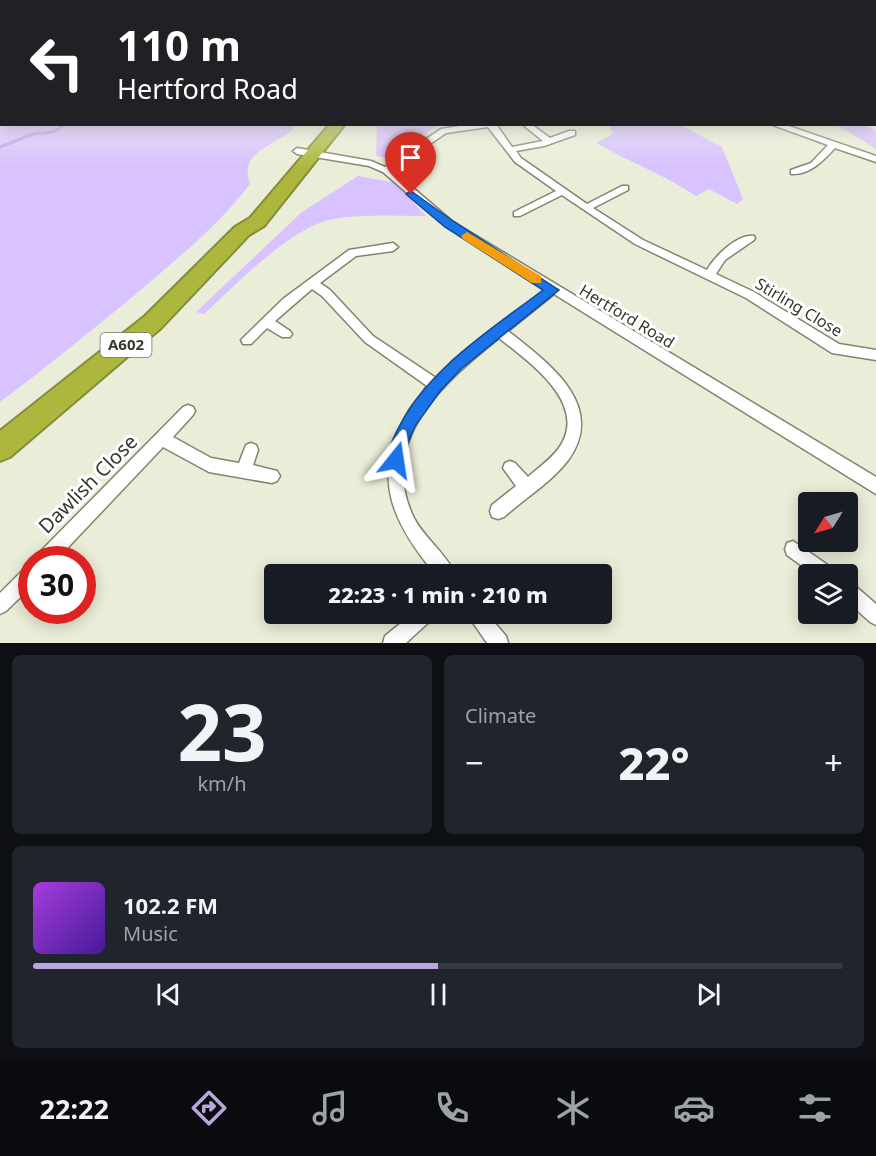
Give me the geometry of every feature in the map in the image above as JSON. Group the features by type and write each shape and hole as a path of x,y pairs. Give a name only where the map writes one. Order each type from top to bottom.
{"highway":[{"name":"A602","path":"305,153 318,126"},
{"name":"A602","path":"0,448 153,322 242,231 257,222 267,200 305,153 336,126"}],"street":[{"path":"386,170 444,131 483,126"},
{"name":"Stirling Close","path":"492,126 518,160 561,192 639,242 710,274 768,305 836,349 876,354"},
{"path":"527,126 549,141"},
{"path":"780,126 876,159"},
{"path":"509,150 572,133"},
{"path":"795,172 814,165 833,145"},
{"name":"Hertford Road","path":"305,153 370,164 386,170 449,224 552,290 876,486"},
{"path":"598,187 609,195"},
{"path":"586,208 625,188"},
{"path":"517,214 540,208 561,192"},
{"path":"710,274 721,256 750,238"},
{"path":"247,340 349,249 393,247"},
{"path":"311,283 326,293 369,339 436,385"},
{"path":"439,564 405,517 395,476 398,447 403,434 417,407 457,364 552,290"},
{"path":"267,322 286,334"},
{"path":"498,511 562,455 574,437 575,409 565,389 500,331"},
{"name":"Dawlish Close","path":"58,546 188,411"},
{"name":"Dawlish Close","path":"163,439 199,462 221,469 272,476"},
{"path":"243,471 251,450"},
{"path":"510,468 526,486"},
{"path":"793,549 813,564"},
{"path":"0,604 18,587"},
{"path":"858,600 876,615"},
{"path":"392,643 414,624"},
{"path":"484,624 499,643"}],"shaded area":[{"path":"0,126 294,126 291,131 258,152 249,165 250,184 196,241 103,321 0,402"},
{"path":"377,126 437,126 418,138 397,159 376,156"},
{"path":"609,126 683,126 722,147 743,199 737,204 709,189 696,196 596,143 613,134"},
{"path":"839,126 867,126 876,131 876,149"},
{"path":"358,176 396,183 426,216 356,216 316,224 299,233 264,259 204,314 196,312 302,212"}],"waterway":[{"path":"0,147 33,134 53,132 63,126"}],"slow traffic":[{"path":"467,236 536,280"}],"route":[{"path":"396,460 398,447 409,421 417,407 436,385 457,364 552,290 449,224 411,194"}]}
